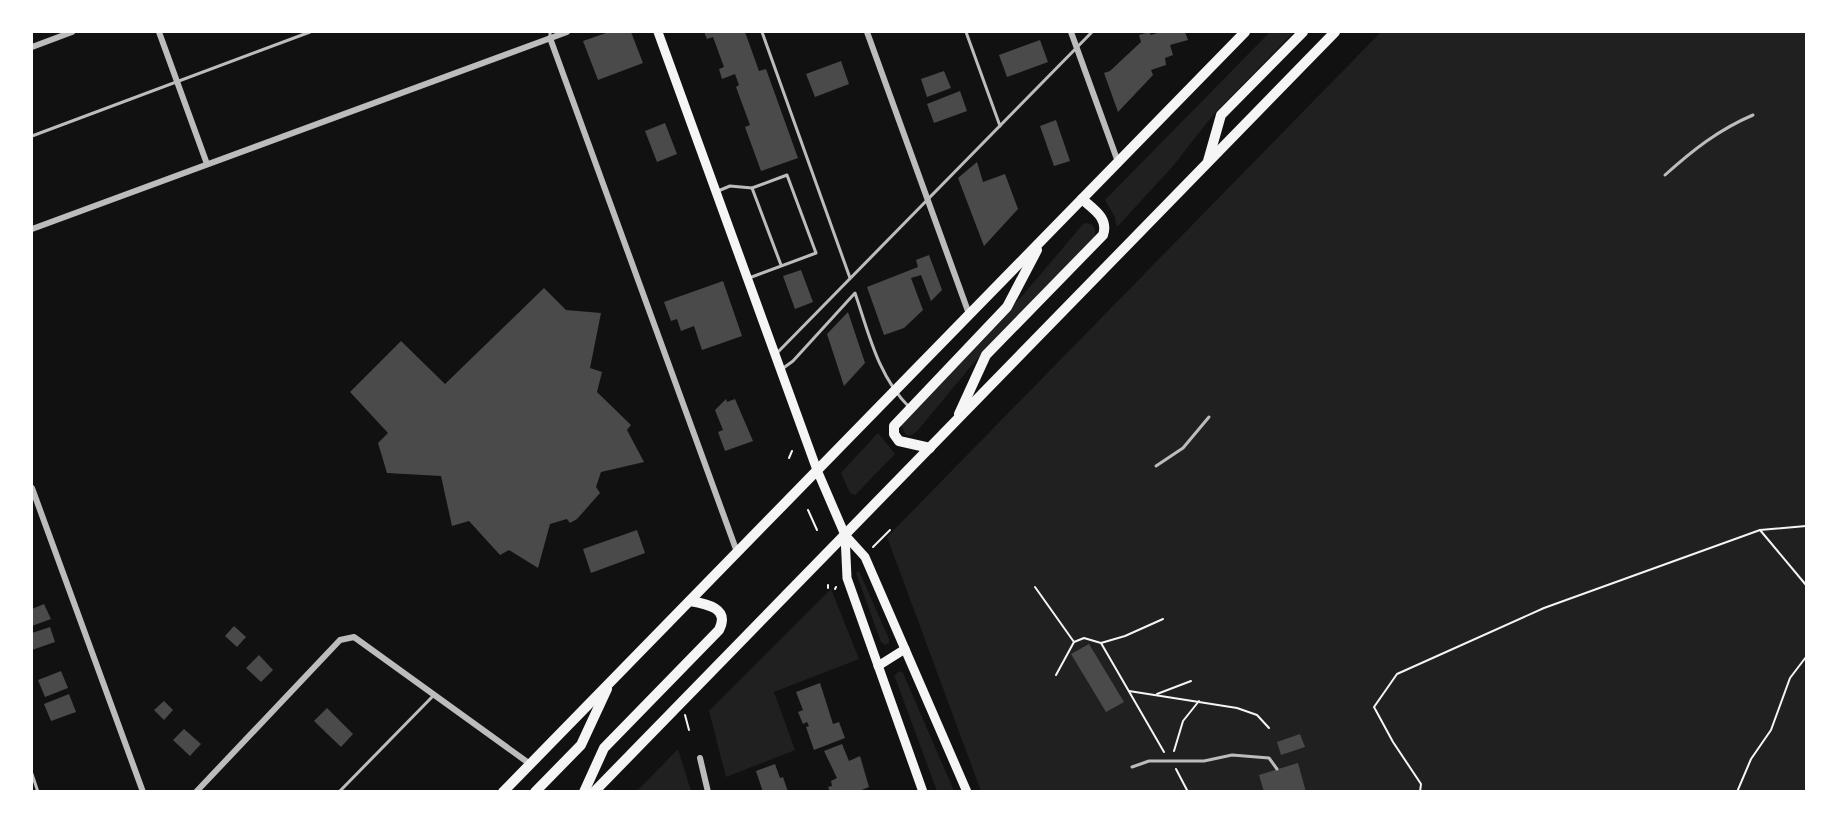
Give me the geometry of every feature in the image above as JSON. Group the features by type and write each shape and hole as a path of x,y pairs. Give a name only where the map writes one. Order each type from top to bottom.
{"main road":[{"path":"658,32 816,470 845,535 865,557 967,792"},
{"path":"503,792 1245,32"},
{"path":"1207,165 1221,114 1303,32"},
{"path":"594,792 1335,32"},
{"path":"956,421 987,355 1104,235 1103,220 1082,199"},
{"path":"930,448 905,444 894,434 894,426 1007,307 1043,239"},
{"path":"845,535 847,578 923,792"},
{"path":"584,792 604,748 719,630 723,622 716,607 690,601"},
{"path":"878,666 905,649"},
{"path":"535,792 581,745 611,681"}],"street":[{"path":"32,47 72,32"},
{"path":"159,32 207,164"},
{"path":"32,229 550,35 567,32"},
{"path":"867,32 969,314"},
{"path":"1071,32 1118,162"},
{"path":"550,35 737,552"},
{"path":"32,488 143,792"},
{"path":"196,792 340,640 347,637 354,637 530,764"},
{"path":"700,758 708,792"}],"lane":[{"path":"32,136 310,32"},
{"path":"762,32 850,279"},
{"path":"966,32 1000,126"},
{"path":"775,355 927,197 1092,32"},
{"path":"1665,175 1701,143 1730,125 1753,115"},
{"path":"716,192 730,186 752,188 787,175 816,252 747,278"},
{"path":"752,188 782,266"},
{"path":"780,370 793,362 855,293 878,360 893,391 909,408"},
{"path":"1156,466 1183,448 1209,417"},
{"path":"339,792 435,694"},
{"path":"1132,767 1149,761 1204,761 1232,755 1269,758 1277,769"},
{"path":"32,774 38,792"}],"path":[{"path":"789,458 792,451"},
{"path":"808,510 817,530"},
{"path":"1420,792 1421,784 1393,742 1374,707 1396,674 1544,608 1760,530 1806,526"},
{"path":"872,548 890,530"},
{"path":"1760,530 1806,585"},
{"path":"1035,587 1074,642"},
{"path":"1056,675 1074,642 1084,638 1101,643 1125,636 1163,619"},
{"path":"1101,643 1188,792"},
{"path":"1737,792 1751,759 1771,730 1790,678 1806,657"},
{"path":"1155,695 1191,681"},
{"path":"1129,691 1237,708 1257,715 1269,728"},
{"path":"1171,761 1183,721 1199,701"}],"shaded area":[{"path":"1270,32 1294,32 1213,115 1173,166 1118,226 1116,225 1115,217 1105,200"},
{"path":"1381,32 1806,32 1806,791 981,791 887,537"},
{"path":"1084,223 1091,224 1095,229 1095,236 972,365 918,430 912,435 906,435 901,425 904,418 1023,295"},
{"path":"878,433 895,454 855,495 850,493 841,473"},
{"path":"859,571 889,639 889,643 885,645 881,642 856,573"},
{"path":"831,589 859,659 774,692 795,750 726,777 709,711"},
{"path":"899,671 903,673 954,791 937,791 894,676"},
{"path":"678,749 691,791 637,791"}],"building":[{"path":"609,32 631,32 643,63 598,80 583,41"},
{"path":"704,32 745,32 759,71 766,69 798,158 761,171 745,127 750,125 736,87 739,85 735,74 722,79 719,69 724,67 713,37 707,39"},
{"path":"1149,32 1151,35 1160,32 1185,32 1188,40 1170,45 1173,55 1165,58 1166,65 1151,70 1153,75 1118,112 1104,73 1110,71 1141,42 1139,35"},
{"path":"1040,40 1048,62 1007,77 999,55"},
{"path":"841,61 849,84 815,97 806,74"},
{"path":"944,71 951,88 927,97 921,79"},
{"path":"960,91 967,111 934,123 927,104"},
{"path":"1056,120 1070,161 1054,166 1040,126"},
{"path":"665,123 677,154 657,162 645,131"},
{"path":"977,162 983,182 1005,174 1018,209 984,246 958,178"},
{"path":"929,255 942,290 931,301 921,275 911,278 923,310 904,328 884,335 867,287 918,267 916,260"},
{"path":"801,270 813,302 795,309 783,276"},
{"path":"723,281 742,336 702,350 694,326 681,331 677,319 671,321 664,302"},
{"path":"544,288 566,310 601,313 590,368 602,372 597,392 631,425 627,430 644,462 601,472 596,487 600,493 577,519 570,523 567,519 550,524 538,568 509,550 500,555 469,521 452,526 441,476 387,473 378,443 388,433 350,392 401,341 445,384"},
{"path":"848,312 865,363 844,386 827,334"},
{"path":"726,399 727,402 735,399 753,441 725,451 718,432 723,430 715,410"},
{"path":"637,530 645,553 591,573 583,549"},
{"path":"44,604 51,619 32,626 32,609"},
{"path":"234,626 246,637 237,647 225,636"},
{"path":"50,627 55,642 32,650 32,633"},
{"path":"1089,644 1124,702 1106,712 1071,654"},
{"path":"259,655 273,670 261,682 246,668"},
{"path":"61,671 68,688 45,697 38,680"},
{"path":"820,683 833,724 839,722 845,738 814,750 806,727 809,726 807,722 803,724 798,712 803,710 796,692"},
{"path":"69,694 76,712 51,721 44,704"},
{"path":"164,701 173,710 164,720 154,710"},
{"path":"327,708 353,734 341,747 314,721"},
{"path":"184,729 201,744 190,756 173,740"},
{"path":"1300,734 1305,747 1281,755 1277,742"},
{"path":"842,744 849,761 860,756 869,787 857,792 830,792 828,787 832,786 831,781 837,778 824,751"},
{"path":"1298,763 1306,792 1264,792 1259,775"},
{"path":"775,764 788,792 763,792 756,771"}]}
